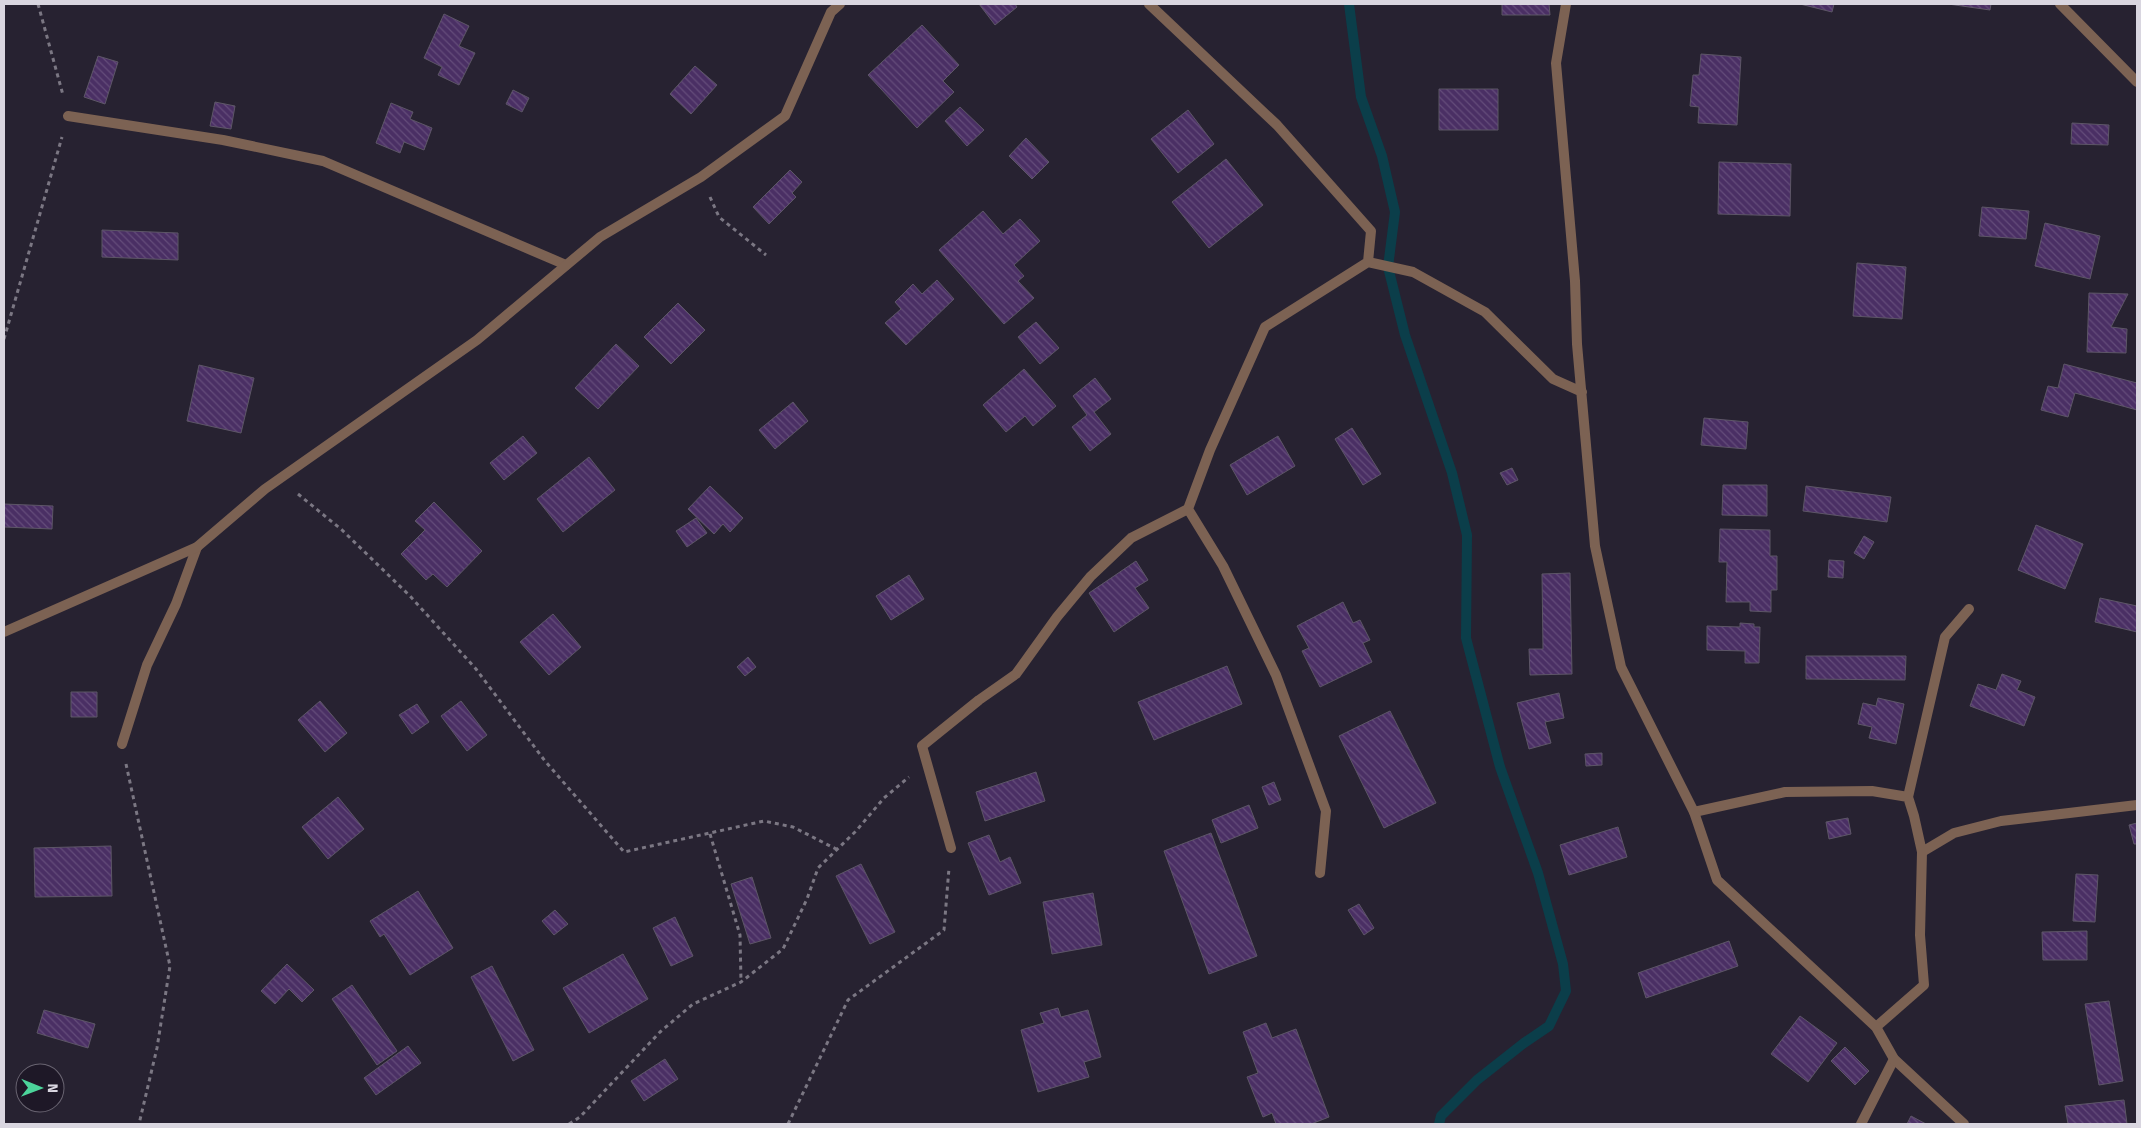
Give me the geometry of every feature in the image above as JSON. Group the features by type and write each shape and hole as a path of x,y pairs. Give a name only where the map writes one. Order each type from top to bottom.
{"street":[{"path":"4,632 196,548 279,479 477,340 600,237 701,176 785,116 831,12 840,4"},
{"path":"1149,4 1277,125 1371,231 1368,262"},
{"path":"1566,4 1556,64 1575,281 1577,344 1595,546 1621,666 1694,812 1717,880 1876,1027 1894,1059 1964,1124"},
{"path":"2060,4 2137,82"},
{"path":"68,116 223,140 323,161 566,265"},
{"path":"951,848 922,746 979,700 1016,674 1057,617 1091,576 1131,538 1188,509 1210,450 1265,327 1368,262 1413,272 1485,312 1553,379 1582,392"},
{"path":"1188,509 1223,566 1276,675 1326,811 1320,873"},
{"path":"122,744 147,665 176,604 196,548"},
{"path":"1876,1027 1924,985 1920,935 1922,852 1908,797 1945,636 1969,609"},
{"path":"1694,812 1785,792 1872,791 1908,797"},
{"path":"1922,852 1954,833 2001,821 2137,804"},
{"path":"1861,1124 1894,1059"}],"path":[{"path":"4,339 68,116 38,4"},
{"path":"701,176 719,217 766,255"},
{"path":"279,479 342,530 410,596 476,669 546,761 624,852 764,822 793,827 838,850"},
{"path":"122,744 170,966 157,1048 139,1124"},
{"path":"569,1124 580,1117 660,1032 693,1004 741,982 782,949 808,899 818,868 838,850 884,798 926,762"},
{"path":"710,834 740,935 741,982"},
{"path":"788,1124 848,1000 944,930 951,848"}],"building":[{"path":"979,4 1015,4 1017,7 995,25"},
{"path":"1502,4 1549,4 1550,15 1502,15"},
{"path":"1800,4 1834,4 1832,12"},
{"path":"1948,4 1991,4 1990,10"},
{"path":"444,14 469,26 459,46 475,53 459,85 438,75 442,67 424,58"},
{"path":"922,25 959,65 943,81 954,92 917,128 868,75"},
{"path":"1701,54 1741,57 1737,125 1698,123 1699,107 1690,106 1693,75 1699,75"},
{"path":"98,56 118,62 105,104 84,97"},
{"path":"695,66 717,85 691,114 670,94"},
{"path":"1439,89 1498,89 1498,130 1439,130"},
{"path":"513,90 529,98 522,112 506,104"},
{"path":"215,102 235,106 231,129 210,126"},
{"path":"391,103 413,112 410,119 432,128 424,150 404,142 400,153 376,143"},
{"path":"960,107 984,130 967,146 945,121"},
{"path":"1188,110 1214,144 1178,173 1151,139"},
{"path":"2072,123 2109,125 2108,145 2071,144"},
{"path":"1026,138 1049,162 1032,179 1009,156"},
{"path":"1226,159 1263,205 1209,248 1172,202"},
{"path":"1719,162 1791,164 1790,216 1718,214"},
{"path":"790,170 802,182 792,193 796,197 769,224 753,207"},
{"path":"1982,207 2029,211 2026,239 1979,236"},
{"path":"983,211 1003,234 1020,219 1040,241 1014,265 1024,276 1018,281 1034,298 1004,324 939,250"},
{"path":"2045,223 2100,236 2090,279 2035,266"},
{"path":"102,230 178,233 178,260 102,257"},
{"path":"1857,263 1906,267 1902,319 1853,316"},
{"path":"937,280 954,299 906,345 885,323 901,309 895,302 913,284 922,294"},
{"path":"2089,293 2128,294 2111,327 2127,329 2126,353 2087,352"},
{"path":"678,303 705,330 671,364 644,337"},
{"path":"1036,322 1059,348 1040,364 1018,337"},
{"path":"616,344 639,366 598,409 575,388"},
{"path":"2064,364 2137,383 2137,410 2075,393 2068,417 2041,410 2048,386 2058,388"},
{"path":"199,365 254,378 241,433 187,421"},
{"path":"1024,369 1056,406 1033,426 1025,416 1006,432 983,405"},
{"path":"1095,378 1111,399 1094,412 1111,434 1090,451 1072,427 1087,415 1073,396"},
{"path":"793,402 808,421 775,449 759,430"},
{"path":"1704,418 1748,422 1746,449 1701,445"},
{"path":"1352,428 1381,474 1363,485 1335,439"},
{"path":"523,436 537,453 504,480 490,463"},
{"path":"1278,436 1295,466 1247,495 1230,465"},
{"path":"589,457 615,490 563,532 537,499"},
{"path":"1512,468 1518,480 1507,485 1500,473"},
{"path":"1723,485 1767,485 1767,516 1722,515"},
{"path":"710,486 743,518 730,532 723,524 714,534 688,509"},
{"path":"1806,486 1891,497 1887,522 1803,511"},
{"path":"434,502 482,551 447,587 433,574 426,580 401,554 425,530 415,521"},
{"path":"4,504 53,506 52,529 4,527"},
{"path":"696,518 707,533 687,547 676,531"},
{"path":"2036,525 2083,544 2065,589 2018,570"},
{"path":"1720,529 1770,530 1770,556 1777,556 1777,590 1771,590 1771,612 1750,611 1750,602 1726,602 1727,562 1719,562"},
{"path":"1864,536 1874,542 1864,559 1854,553"},
{"path":"1829,560 1844,561 1843,578 1828,577"},
{"path":"1136,561 1148,580 1135,588 1149,608 1114,632 1089,593"},
{"path":"1570,573 1572,674 1530,675 1529,649 1543,649 1542,574"},
{"path":"909,575 924,599 891,620 876,596"},
{"path":"2100,598 2137,606 2137,632 2095,622"},
{"path":"1343,602 1353,623 1360,620 1370,640 1363,643 1372,662 1320,687 1302,651 1309,648 1297,626"},
{"path":"553,614 581,647 549,675 520,642"},
{"path":"1740,623 1754,624 1754,627 1760,627 1759,663 1745,663 1745,651 1707,650 1707,626 1740,627"},
{"path":"1806,656 1906,656 1905,680 1806,679"},
{"path":"748,657 756,667 745,676 737,667"},
{"path":"1227,666 1242,704 1154,740 1138,702"},
{"path":"2002,674 2021,681 2017,690 2035,697 2024,726 1970,706 1978,684 1996,690"},
{"path":"71,692 97,692 97,717 71,717"},
{"path":"1559,693 1564,718 1545,722 1551,743 1529,749 1517,703"},
{"path":"1878,698 1904,704 1896,744 1869,738 1872,727 1858,724 1863,703 1876,706"},
{"path":"320,701 347,733 325,752 298,720"},
{"path":"461,701 487,735 467,751 441,716"},
{"path":"417,704 429,722 412,734 399,715"},
{"path":"1390,711 1436,803 1384,828 1339,736"},
{"path":"1602,753 1602,765 1586,766 1585,754"},
{"path":"1036,772 1045,801 985,821 976,792"},
{"path":"1274,782 1281,800 1269,805 1262,787"},
{"path":"338,797 364,829 328,859 302,827"},
{"path":"1249,805 1258,828 1221,843 1212,820"},
{"path":"1848,818 1851,834 1829,839 1826,822"},
{"path":"2137,823 2137,844 2134,844 2129,825"},
{"path":"1618,827 1627,857 1569,875 1560,845"},
{"path":"1211,833 1257,956 1209,974 1164,851"},
{"path":"989,835 1000,862 1010,857 1021,883 989,895 968,843"},
{"path":"111,846 112,896 35,897 34,848"},
{"path":"861,864 895,932 870,944 836,876"},
{"path":"2076,874 2098,875 2095,922 2073,921"},
{"path":"752,877 771,938 750,944 731,884"},
{"path":"418,891 453,948 410,975 384,934 380,937 370,921"},
{"path":"1093,893 1102,945 1052,954 1043,902"},
{"path":"1359,904 1374,928 1364,935 1348,910"},
{"path":"555,910 568,924 554,935 542,921"},
{"path":"675,917 693,956 671,966 653,928"},
{"path":"2087,931 2087,960 2043,960 2042,932"},
{"path":"1729,941 1738,966 1646,998 1638,973"},
{"path":"623,954 648,999 589,1033 563,988"},
{"path":"287,964 314,990 302,1002 289,989 275,1004 261,991"},
{"path":"492,966 534,1050 513,1061 471,977"},
{"path":"352,985 397,1051 377,1065 332,999"},
{"path":"2109,1001 2123,1081 2099,1085 2085,1004"},
{"path":"1058,1008 1061,1017 1088,1010 1101,1057 1084,1062 1089,1077 1038,1092 1021,1030 1044,1023 1040,1013"},
{"path":"44,1010 95,1024 88,1048 37,1033"},
{"path":"1800,1016 1837,1043 1808,1082 1771,1054"},
{"path":"1266,1023 1272,1038 1296,1029 1329,1117 1311,1124 1276,1124 1272,1113 1263,1117 1247,1077 1258,1073 1243,1032"},
{"path":"408,1046 421,1063 376,1095 364,1078"},
{"path":"1845,1047 1869,1071 1855,1085 1831,1061"},
{"path":"665,1059 678,1079 644,1101 631,1081"},
{"path":"2124,1100 2127,1124 2068,1124 2065,1106"},
{"path":"1911,1116 1926,1124 1907,1124"}],"waterway":[{"path":"1349,4 1361,97 1382,156 1395,212 1388,267 1405,335 1452,473 1467,535 1466,638 1500,767 1538,873 1563,964 1566,991 1549,1026 1477,1080 1441,1116 1439,1124"}]}
